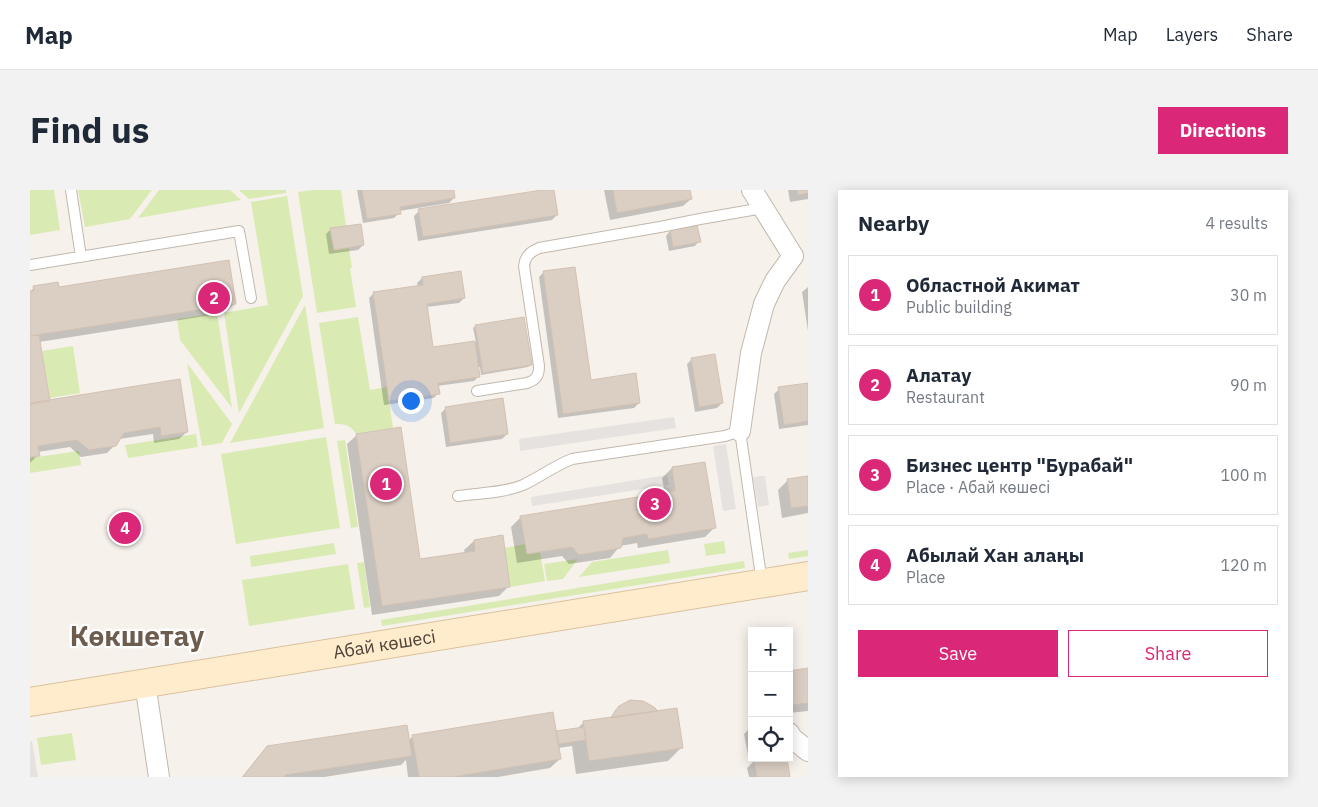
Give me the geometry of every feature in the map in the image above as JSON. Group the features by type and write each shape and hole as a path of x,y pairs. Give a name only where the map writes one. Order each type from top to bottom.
{"street":[{"path":"740,431 751,353 764,304 775,281 800,255 763,208 752,190"},
{"name":"Абай көшесі","path":"30,702 808,576"},
{"path":"145,683 160,777"},
{"path":"793,739 808,751"}],"lane":[{"path":"71,190 81,257"},
{"path":"477,391 533,381 537,377 539,366 524,266 527,255 532,251 539,248 763,208"},
{"path":"30,265 239,231 251,298"},
{"path":"458,496 505,490 522,485 556,465 572,459 725,436 740,431 750,586"}],"green space":[{"path":"30,190 54,190 60,230 30,235"},
{"path":"78,190 152,190 130,219 85,227"},
{"path":"159,190 230,190 241,200 138,218"},
{"path":"239,190 286,190 286,193 249,199"},
{"path":"341,190 346,226 330,229 334,250 349,248 356,307 317,313 298,192"},
{"path":"287,196 303,296 239,413 224,313 268,305 251,202"},
{"path":"305,305 324,428 230,443"},
{"path":"217,313 232,408 180,340 177,319"},
{"path":"358,317 370,390 387,387 393,428 356,434 347,426 335,424 319,323"},
{"path":"73,346 80,393 50,398 42,351"},
{"path":"187,363 232,424 222,443 202,446"},
{"path":"196,434 198,447 128,458 125,445"},
{"path":"326,437 340,528 236,544 221,454"},
{"path":"345,440 358,527 351,528 337,441"},
{"path":"79,451 81,465 30,473 30,458"},
{"path":"724,541 726,553 706,556 704,544"},
{"path":"334,543 336,554 251,567 250,556"},
{"path":"525,544 527,554 540,552 545,581 510,587 504,548"},
{"path":"668,550 670,563 579,577 592,562"},
{"path":"808,550 808,556 789,559 788,553"},
{"path":"578,559 563,579 547,581 544,564"},
{"path":"744,561 745,568 382,626 381,620"},
{"path":"364,562 370,607 364,608 357,563"},
{"path":"348,564 355,609 249,626 242,580"},
{"path":"72,733 76,760 41,765 37,738"}],"shaded area":[{"path":"674,417 676,428 520,451 519,439"},
{"path":"726,444 736,509 723,511 713,446"},
{"path":"667,475 669,485 532,506 531,497"},
{"path":"765,476 769,505 758,507 753,477"},
{"path":"30,741 32,741 38,777 30,777"}],"building":[{"path":"362,190 454,190 455,198 400,207 401,214 367,219"},
{"path":"542,190 554,190 558,215 423,237 418,209"},
{"path":"613,190 690,190 692,199 617,213"},
{"path":"797,190 808,190 808,193 798,195"},
{"path":"361,224 364,245 334,250 330,228"},
{"path":"697,225 701,242 673,247 670,230"},
{"path":"229,260 236,304 30,336 30,291 34,291 33,286 58,282 59,287"},
{"path":"575,267 591,380 636,373 640,403 563,414 543,271"},
{"path":"461,271 465,298 427,304 433,347 475,341 480,377 438,383 440,394 389,401 373,292 423,285 422,277"},
{"path":"524,317 532,365 483,373 475,325"},
{"path":"39,335 50,401 30,404 30,336"},
{"path":"715,354 723,403 699,407 691,358"},
{"path":"180,379 188,432 161,436 160,427 124,433 116,446 89,450 77,440 38,446 40,456 30,457 30,403"},
{"path":"808,383 808,421 784,425 778,387"},
{"path":"503,398 508,434 450,443 445,407"},
{"path":"401,427 420,559 475,551 474,540 503,535 510,587 382,606 356,434"},
{"path":"705,462 716,528 648,539 647,534 623,538 621,548 579,555 572,547 527,554 520,516 675,491 672,467"},
{"path":"808,476 808,506 791,508 787,479"},
{"path":"808,668 808,703 793,705 793,670"},
{"path":"630,700 643,701 658,711 611,718 619,706"},
{"path":"677,708 683,748 589,761 583,721"},
{"path":"553,712 561,759 453,777 419,777 412,735"},
{"path":"407,725 412,756 285,775 284,777 243,777 267,746"},
{"path":"584,727 586,740 558,744 556,731"},
{"path":"754,762 788,762 790,777 757,777"}],"place":[{"name":"Алатау","path":"214,298"},
{"name":"Областной Акимат","path":"386,484"},
{"name":"Бизнес центр \"Бурабай\"","path":"655,504"},
{"name":"Абылай Хан алаңы","path":"125,528"}],"district":[{"name":"Көкшетау","path":"137,636"}]}
